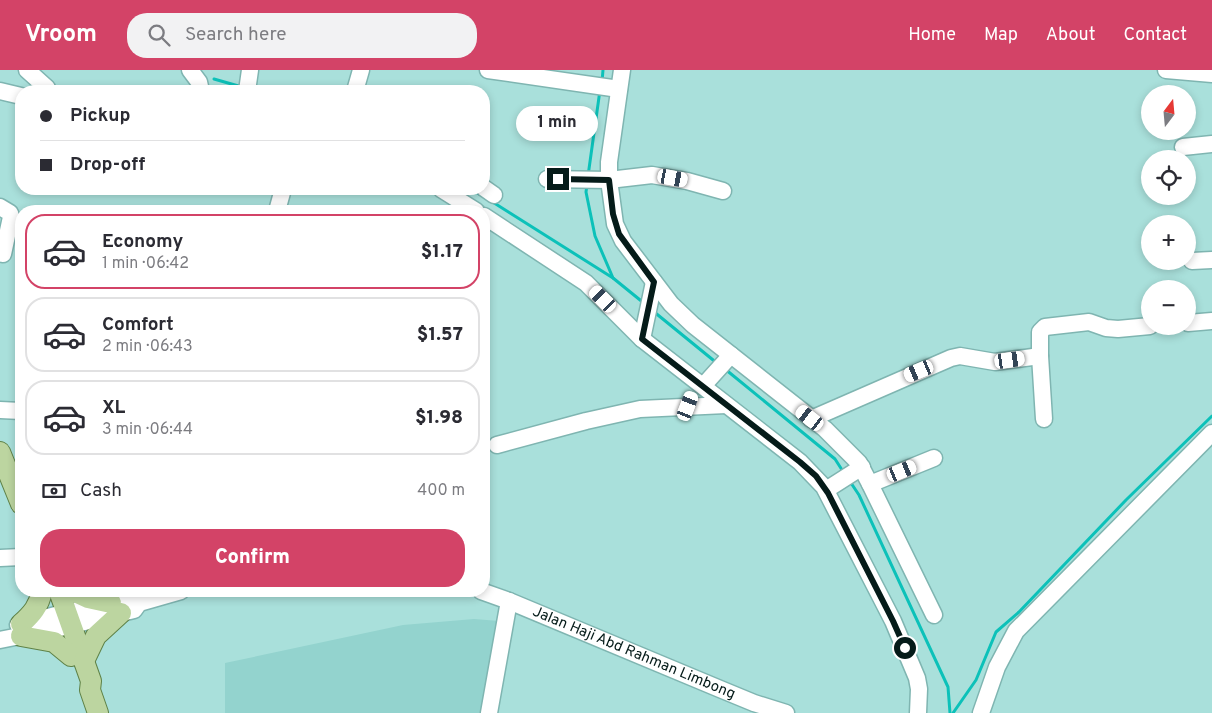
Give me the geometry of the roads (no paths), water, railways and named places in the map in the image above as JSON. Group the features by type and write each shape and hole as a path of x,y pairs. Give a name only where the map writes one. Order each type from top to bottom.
{"main road":[{"path":"0,452 15,489"},
{"path":"40,597 35,610 21,630 54,642 77,658"},
{"path":"51,597 64,620"},
{"path":"60,597 64,620 77,658 81,684 90,690 98,713"},
{"path":"77,658 116,608 86,597"}],"street":[{"path":"27,70 44,85"},
{"path":"190,70 200,85"},
{"path":"357,85 361,70"},
{"path":"488,70 586,79 615,89"},
{"path":"622,70 615,89 609,162 602,180 619,234 653,284 693,326 729,357 841,443 870,484 934,615"},
{"path":"1166,70 1212,74"},
{"path":"0,92 15,95"},
{"path":"1183,146 1212,144"},
{"path":"547,179 602,180 652,175 687,181 723,191"},
{"path":"457,195 469,205"},
{"path":"0,207 10,213 11,217 3,254"},
{"path":"490,220 586,283 643,335 705,381 726,405 800,462 830,488 911,662 919,689 918,713"},
{"path":"1196,261 1212,260"},
{"path":"643,335 653,284"},
{"path":"1196,322 1212,321"},
{"path":"1044,419 1040,332 1045,327 1089,322 1112,328 1141,326"},
{"path":"810,418 951,358 960,356 995,362 1040,356"},
{"path":"688,406 705,381 729,357"},
{"path":"497,445 617,414 646,409 726,405"},
{"path":"0,410 15,411"},
{"path":"981,713 997,667 1016,631 1212,433"},
{"path":"870,484 934,458"},
{"path":"830,488 859,469"},
{"path":"0,558 15,557"},
{"name":"Jalan Haji Abd Rahman Limbong","path":"490,594 711,686 786,713"},
{"path":"0,640 21,630 116,608 134,610 139,603 160,597"},
{"path":"489,713 509,601"},
{"path":"0,630 21,630"}],"waterway":[{"path":"602,82 603,70"},
{"path":"214,79 235,85"},
{"path":"588,176 600,90"},
{"path":"587,185 586,192 595,236 613,278 645,304"},
{"path":"491,201 613,278"},
{"path":"653,311 718,364"},
{"path":"725,369 835,459 844,473"},
{"path":"953,713 976,680 996,632 1019,612 1126,500 1212,416"},
{"path":"849,480 859,495 948,687 950,713"}]}
